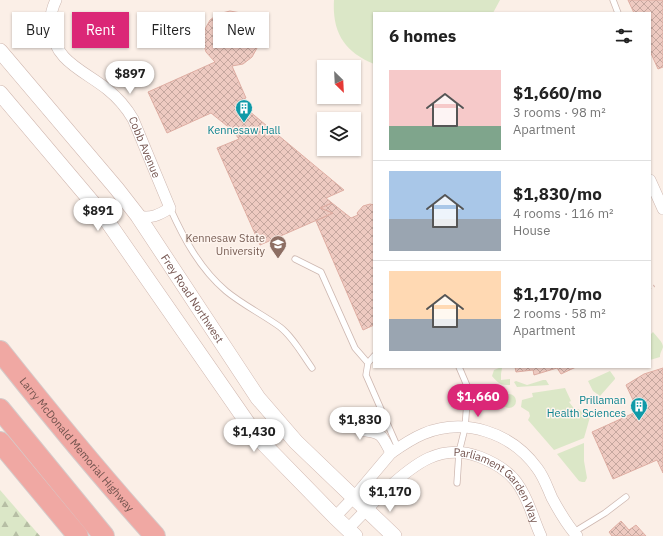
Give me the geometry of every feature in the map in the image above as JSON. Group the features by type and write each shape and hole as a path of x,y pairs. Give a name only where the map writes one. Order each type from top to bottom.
{"highway":[{"name":"Larry McDonald Memorial Highway","path":"0,351 57,422 155,536"},
{"path":"0,409 104,536"},
{"path":"0,442 78,536"}],"main road":[{"name":"Frey Road Northwest","path":"0,51 112,183 138,216 258,398 296,442 394,536"},
{"path":"0,93 103,215 258,438 334,517 352,532"}],"street":[{"name":"Cobb Avenue","path":"56,0 52,10 50,24 53,39 58,51 66,60 107,89 127,110 133,119 170,208"},
{"path":"651,182 663,210"},
{"path":"138,216 146,218 153,217 170,208"},
{"path":"347,415 360,430 372,431 382,436 395,450"},
{"path":"334,517 354,497 395,450 408,441 431,431 446,428 466,428 497,434 515,444 524,452 540,472 557,508 573,535"},
{"name":"Parliament Garden Way","path":"352,532 366,509 420,462 438,454 459,452 493,462 509,474 518,484 523,493 541,536"}],"lane":[{"path":"613,0 618,12"},
{"path":"170,208 186,242 207,272 226,291 241,303 281,327 312,368"},
{"path":"295,259 321,272 356,348 368,363"},
{"path":"373,357 368,363 366,375 395,450"},
{"path":"456,483 459,452 466,428 468,388 460,368"},
{"path":"573,535 626,497"}],"path":[{"path":"651,288 656,285"}],"green space":[{"path":"334,0 500,0 494,12 373,12 373,64 355,53 342,40 335,22"},
{"path":"653,332 661,341 663,347 660,357 651,360 651,334"},
{"path":"502,368 501,380 510,379 510,385 500,384 492,376 494,370"},
{"path":"610,371 615,379 600,396 593,391 588,381"},
{"path":"546,380 549,385 517,387 514,382 516,381 527,385"},
{"path":"565,388 571,401 569,402 576,411 578,409 590,417 584,438 554,450 528,420 530,416 529,412 521,407 522,400 533,397 532,393"},
{"path":"509,394 514,396 516,401 514,406 509,408 504,406 502,401 504,396"},
{"path":"584,443 584,461 587,478 585,482 582,482 579,481 557,454"},
{"path":"0,490 40,536 0,536"}],"building":[{"path":"628,0 663,0 663,67 658,69 651,53 651,12 634,12"},
{"name":"Kennesaw Hall","path":"213,18 213,48 257,48 252,57 243,64 232,66 246,98 237,101 344,190 326,198 332,203 320,208 333,213 260,245 217,148 239,139 236,135 237,134 211,113 167,133 148,92 215,62 206,52 205,48 205,29"},
{"path":"332,203 351,218 358,215 357,213 363,206 373,205 373,325 363,330 316,221 333,213 320,208"},
{"path":"515,368 557,368 534,375 533,370 516,372"},
{"path":"557,368 574,368 561,374"},
{"name":"Prillaman Health Sciences","path":"663,368 663,473 657,460 613,479 592,432 636,412 636,414 639,413 626,385 644,374"},
{"path":"621,521 629,530 636,525 646,536 612,536 609,532"}],"place":[{"name":"Kennesaw Hall","path":"244,123"},
{"name":"Kennesaw State University","path":"278,259"},
{"name":"Prillaman Health Sciences","path":"639,421"}]}
